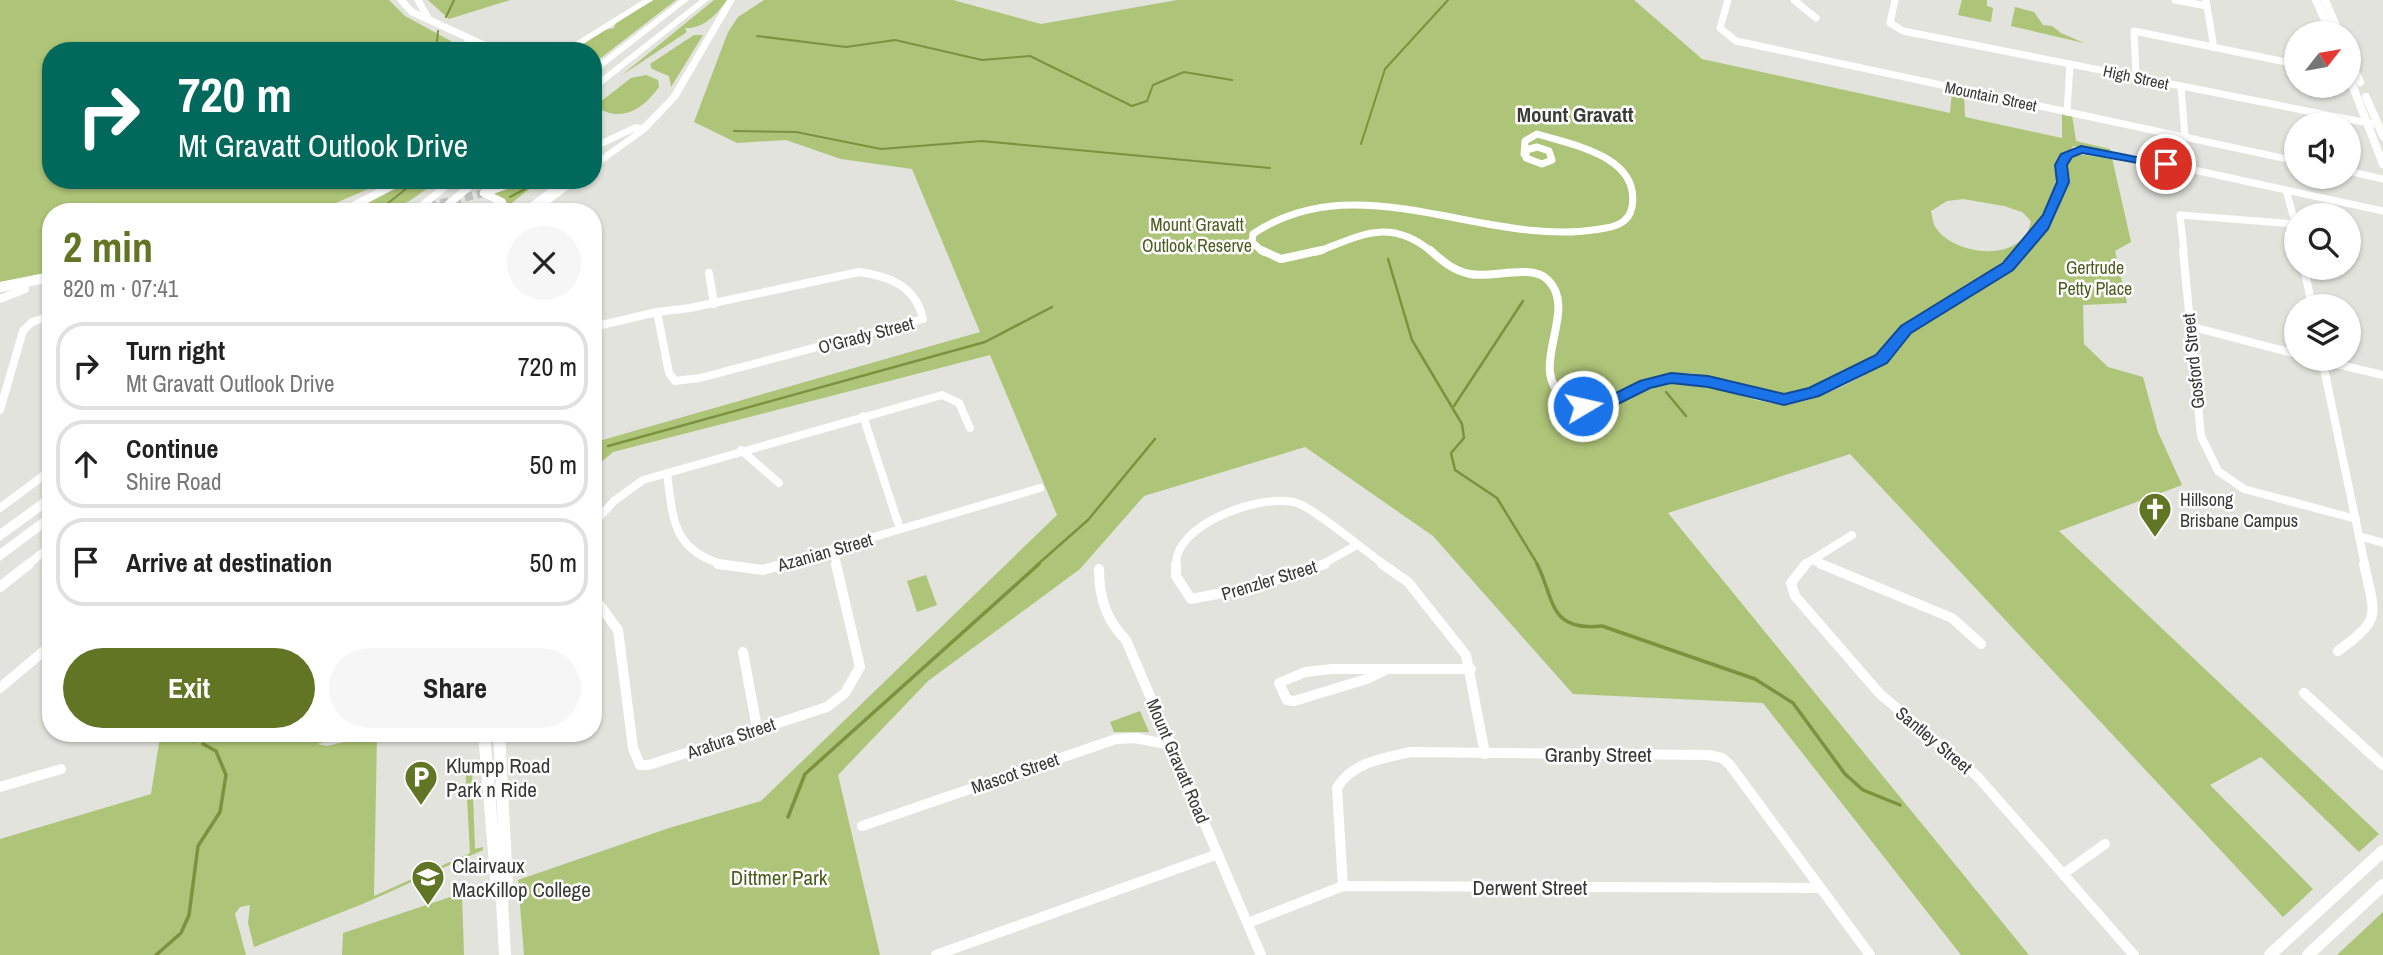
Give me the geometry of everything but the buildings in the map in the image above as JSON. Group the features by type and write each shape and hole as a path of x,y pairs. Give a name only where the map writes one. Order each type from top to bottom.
{"highway":[{"path":"579,42 649,0"},
{"path":"602,65 685,0"},
{"path":"602,82 705,0"},
{"path":"602,160 645,129 675,96 732,0"},
{"path":"602,139 656,114"},
{"path":"425,203 443,189"},
{"path":"450,203 468,189"},
{"path":"544,203 563,189"},
{"path":"0,536 42,503"},
{"path":"0,556 42,523"}],"main road":[{"path":"2316,0 2326,21"},
{"path":"2325,0 2334,21"},
{"path":"2361,90 2374,124 2383,164"},
{"path":"2360,98 2383,136"},
{"path":"359,203 386,189"},
{"path":"495,189 484,193 502,203"},
{"path":"528,203 545,189"},
{"path":"537,203 555,189"},
{"path":"0,287 42,279"},
{"path":"0,296 42,286"},
{"path":"485,742 497,888 502,901 505,955"},
{"path":"499,742 507,885 502,901"},
{"path":"2270,955 2383,851"},
{"path":"2308,955 2383,886"}],"street":[{"path":"401,0 412,12 478,42"},
{"path":"418,0 428,17"},
{"name":"Mountain Street","path":"1728,0 1720,28 1736,41 2284,157"},
{"path":"1794,0 1816,18"},
{"name":"High Street","path":"1895,0 1890,23 1894,27 2374,124"},
{"path":"2175,0 2206,3 2214,48"},
{"path":"2136,76 2134,31 2284,62"},
{"path":"459,33 470,42"},
{"path":"2067,112 2070,64"},
{"path":"2181,86 2185,136"},
{"path":"1544,135 1535,141 1552,154 1552,160 1546,163 1532,162 1524,154 1522,145 1535,134 1544,135 1586,148 1615,164 1631,184 1632,209 1627,219 1606,230 1577,232 1485,225 1414,209 1355,206 1274,221 1253,234 1252,242 1266,256 1290,261 1347,238 1380,230 1394,231 1407,234 1462,272 1490,279 1525,272 1547,279 1553,289 1556,315 1549,363 1552,383 1563,398 1576,404 1595,407 1606,405 1646,384 1671,378 1708,382 1775,398 1797,398 1866,369 1895,346 1906,329 2008,267 2041,229 2049,215 2063,182 2061,165 2068,154 2081,149 2383,211"},
{"path":"1524,154 1529,148 1541,148"},
{"path":"2361,174 2383,179"},
{"path":"2286,190 2290,203"},
{"name":"Gosford Street","path":"2284,224 2180,215 2201,436 2218,471 2244,489 2356,519"},
{"name":"O'Grady Street","path":"602,325 657,312 714,304 859,272 874,274 904,286 915,296 923,319 700,378 675,381 669,373 657,312"},
{"path":"709,273 714,304"},
{"path":"0,410 23,331 42,318"},
{"path":"2189,326 2284,351"},
{"path":"2361,370 2383,376"},
{"path":"2323,371 2374,611 2373,621 2367,630 2338,651"},
{"path":"602,514 614,501 643,480 942,394 960,403 970,428"},
{"path":"863,416 900,529"},
{"path":"741,450 779,483"},
{"name":"Azanian Street","path":"667,473 674,523 680,537 711,562 739,570 763,570 1040,488"},
{"path":"0,508 42,477"},
{"name":"Prenzler Street","path":"1356,546 1334,560 1223,595 1191,599 1181,588 1172,567 1174,553 1187,534 1211,520 1280,499 1298,503 1408,582 1465,655 1471,669 1485,754"},
{"name":"Santley Street","path":"1852,535 1833,544 1796,574 1791,583 1796,596 1880,694 1977,776 2134,955"},
{"path":"2359,536 2383,543"},
{"name":"Arafura Street","path":"602,608 618,630 633,748 640,765 649,765 833,705 849,688 860,667 833,550"},
{"path":"0,587 42,553"},
{"path":"1812,560 1952,618 1981,644"},
{"name":"Mount Gravatt Road","path":"1099,569 1103,605 1116,631 1126,640 1261,955"},
{"path":"743,652 757,728"},
{"path":"0,688 42,653"},
{"path":"1385,670 1367,679 1294,701 1287,700 1279,683 1295,673 1356,667 1385,670 1471,669"},
{"path":"2304,693 2383,765"},
{"name":"Mascot Street","path":"862,826 1116,739 1135,738 1171,745"},
{"name":"Granby Street","path":"1343,886 1337,788 1345,775 1389,757 1411,752 1708,755 1723,758 1870,955"},
{"path":"0,787 61,769"},
{"path":"2063,874 2105,844"},
{"path":"936,955 1218,854"},
{"name":"Derwent Street","path":"1248,923 1343,886 1820,888"}],"green space":[{"path":"0,0 389,0 405,16 453,42 42,42 42,189 368,189 336,203 42,203 42,274 0,282"},
{"path":"428,0 510,0 449,19"},
{"path":"654,0 676,0 602,57 602,42 583,42 600,31 614,28 616,22"},
{"path":"714,0 727,0 709,20 692,28 685,28 687,32 622,75"},
{"name":"Mount Gravatt Outlook Reserve","path":"764,0 953,0 1041,24 1177,0 1634,0 1702,59 1950,113 1952,91 1964,93 1965,117 2062,138 2062,113 2072,115 2076,141 2110,149 2131,242 2115,251 2127,303 2083,305 2084,344 2108,367 2143,377 2158,432 2182,485 2059,531 2379,834 2359,852 2261,757 2210,785 2313,889 2283,917 1850,454 1668,513 2029,955 1961,955 1763,703 1573,694 1433,536 1305,447 1144,496 1080,569 928,681 838,775 880,955 524,955 518,880 669,828 761,801 1057,515 990,355 613,452 602,461 602,440 980,332 912,169 841,159 786,140 737,143 694,122 728,32 738,17","holes":["1963,199 2022,212 2031,221 2026,235 2016,244 1988,251 1957,245 1945,238 1935,226 1931,211 1947,201"]},
{"path":"1962,0 1987,0 1987,6 1993,8 1991,22 1958,15"},
{"path":"2015,7 2034,12 2043,25 2052,26 2084,43 2011,26"},
{"path":"694,35 703,35 671,87 669,76 652,69 650,64"},
{"path":"646,75 658,80 659,87 646,102 631,112 614,114 602,110 602,101 631,78"},
{"path":"392,189 426,189 404,203 367,203"},
{"path":"503,189 529,189 512,203 506,203 493,193"},
{"path":"926,575 937,605 917,612 907,581"},
{"path":"1140,711 1149,732 1114,732 1110,722"},
{"path":"323,742 317,744 327,746 344,742 377,742 374,896 470,853 465,761 472,770 475,849 483,847 483,850 365,903 254,947 248,923 250,905 240,907 235,914 246,955 0,955 0,839 151,794 159,743"},
{"path":"462,893 464,955 342,955 343,933"},
{"path":"2383,912 2383,955 2337,955"}],"waterway":[{"path":"446,17 454,0"},
{"path":"1361,144 1385,69 1448,0"},
{"path":"437,42 438,31"},
{"path":"757,36 846,47 895,40 982,60 1030,56 1132,106 1147,101 1153,85 1184,72 1232,80"},
{"path":"734,131 796,132 881,149 982,141 1270,168"},
{"path":"388,203 406,189"},
{"path":"510,197 525,189"},
{"path":"1388,259 1412,340 1462,424 1464,438 1451,453 1455,470 1497,498 1538,565"},
{"path":"1454,406 1523,301"},
{"path":"608,446 985,342 1052,307"},
{"path":"1666,392 1686,416"},
{"path":"1037,565 1088,520 1155,439"},
{"path":"788,817 805,774 1039,564"},
{"path":"1537,564 1551,601 1562,618 1572,624 1602,626 1755,679 1793,703 1845,774 1863,790 1900,805"},
{"path":"156,955 181,933 189,915 198,846 220,812 226,775 216,751 203,744"}],"tunnel":[{"path":"442,203 484,193"}],"place":[{"name":"Hillsong Brisbane Campus","path":"2155,539"},
{"name":"Klumpp Road Park n Ride","path":"421,807"},
{"name":"Clairvaux MacKillop College","path":"428,907"}],"district":[{"name":"Mount Gravatt","path":"1575,114"}],"route":[{"path":"1583,406 1606,405 1646,384 1671,378 1708,382 1784,400 1814,392 1866,369 1895,346 1906,329 2008,267 2041,229 2049,215 2063,182 2061,165 2068,154 2081,149 2166,164"}],"park label":[{"name":"Gertrude Petty Place","path":"2095,277"},
{"name":"Dittmer Park","path":"779,877"}]}
